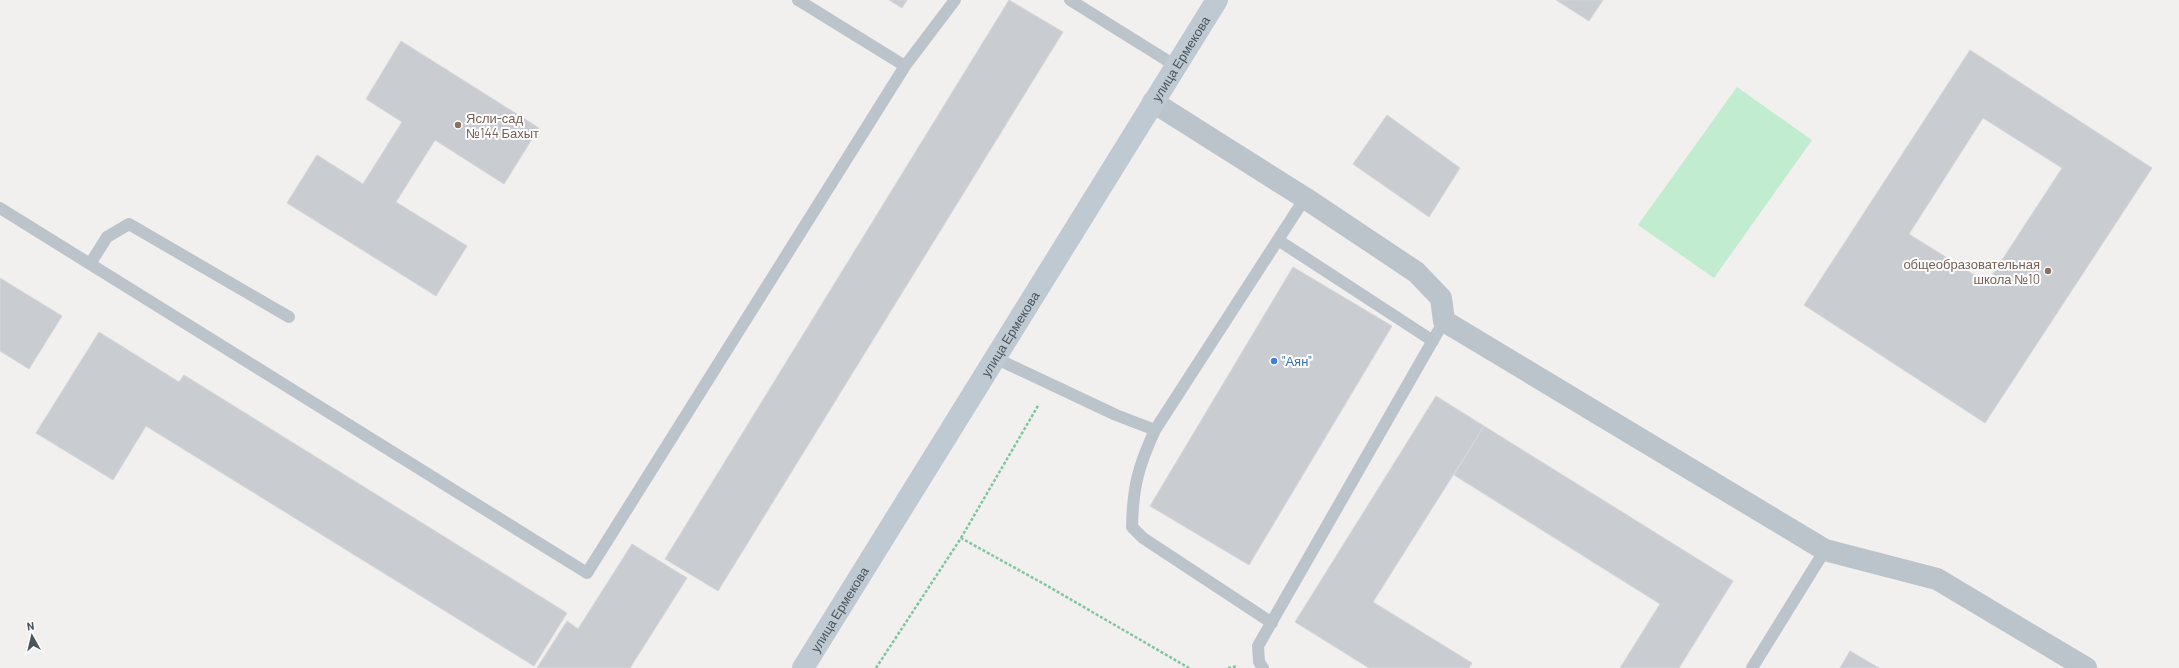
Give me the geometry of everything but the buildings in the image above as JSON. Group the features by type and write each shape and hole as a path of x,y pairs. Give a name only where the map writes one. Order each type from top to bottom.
{"main road":[{"name":"улица Ермекова","path":"803,668 1217,0"}],"street":[{"path":"1153,102 1305,198 1416,272 1441,298 1444,320 1825,550 1937,579 2086,668"}],"lane":[{"path":"798,0 904,66"},
{"path":"0,208 587,573 904,66 954,0"},
{"path":"1070,0 1176,66"},
{"path":"1272,623 1143,538 1132,527 1133,497 1140,465 1155,430 1305,198"},
{"path":"90,264 107,237 129,224 289,317"},
{"path":"1278,240 1433,341"},
{"path":"1263,668 1259,662 1258,646 1444,320"},
{"path":"995,358 1116,415 1155,430"},
{"path":"1752,668 1825,550"}],"path":[{"path":"876,668 961,538 1051,384"},
{"path":"961,538 1189,668"}],"green space":[{"path":"1737,87 1812,140 1714,278 1638,225"}],"place":[{"name":"Ясли-сад №144 Бахыт","path":"458,125"},
{"name":"общеобразовательная школа №10","path":"2048,271"},
{"name":"\"Аян\"","path":"1274,361"}]}
